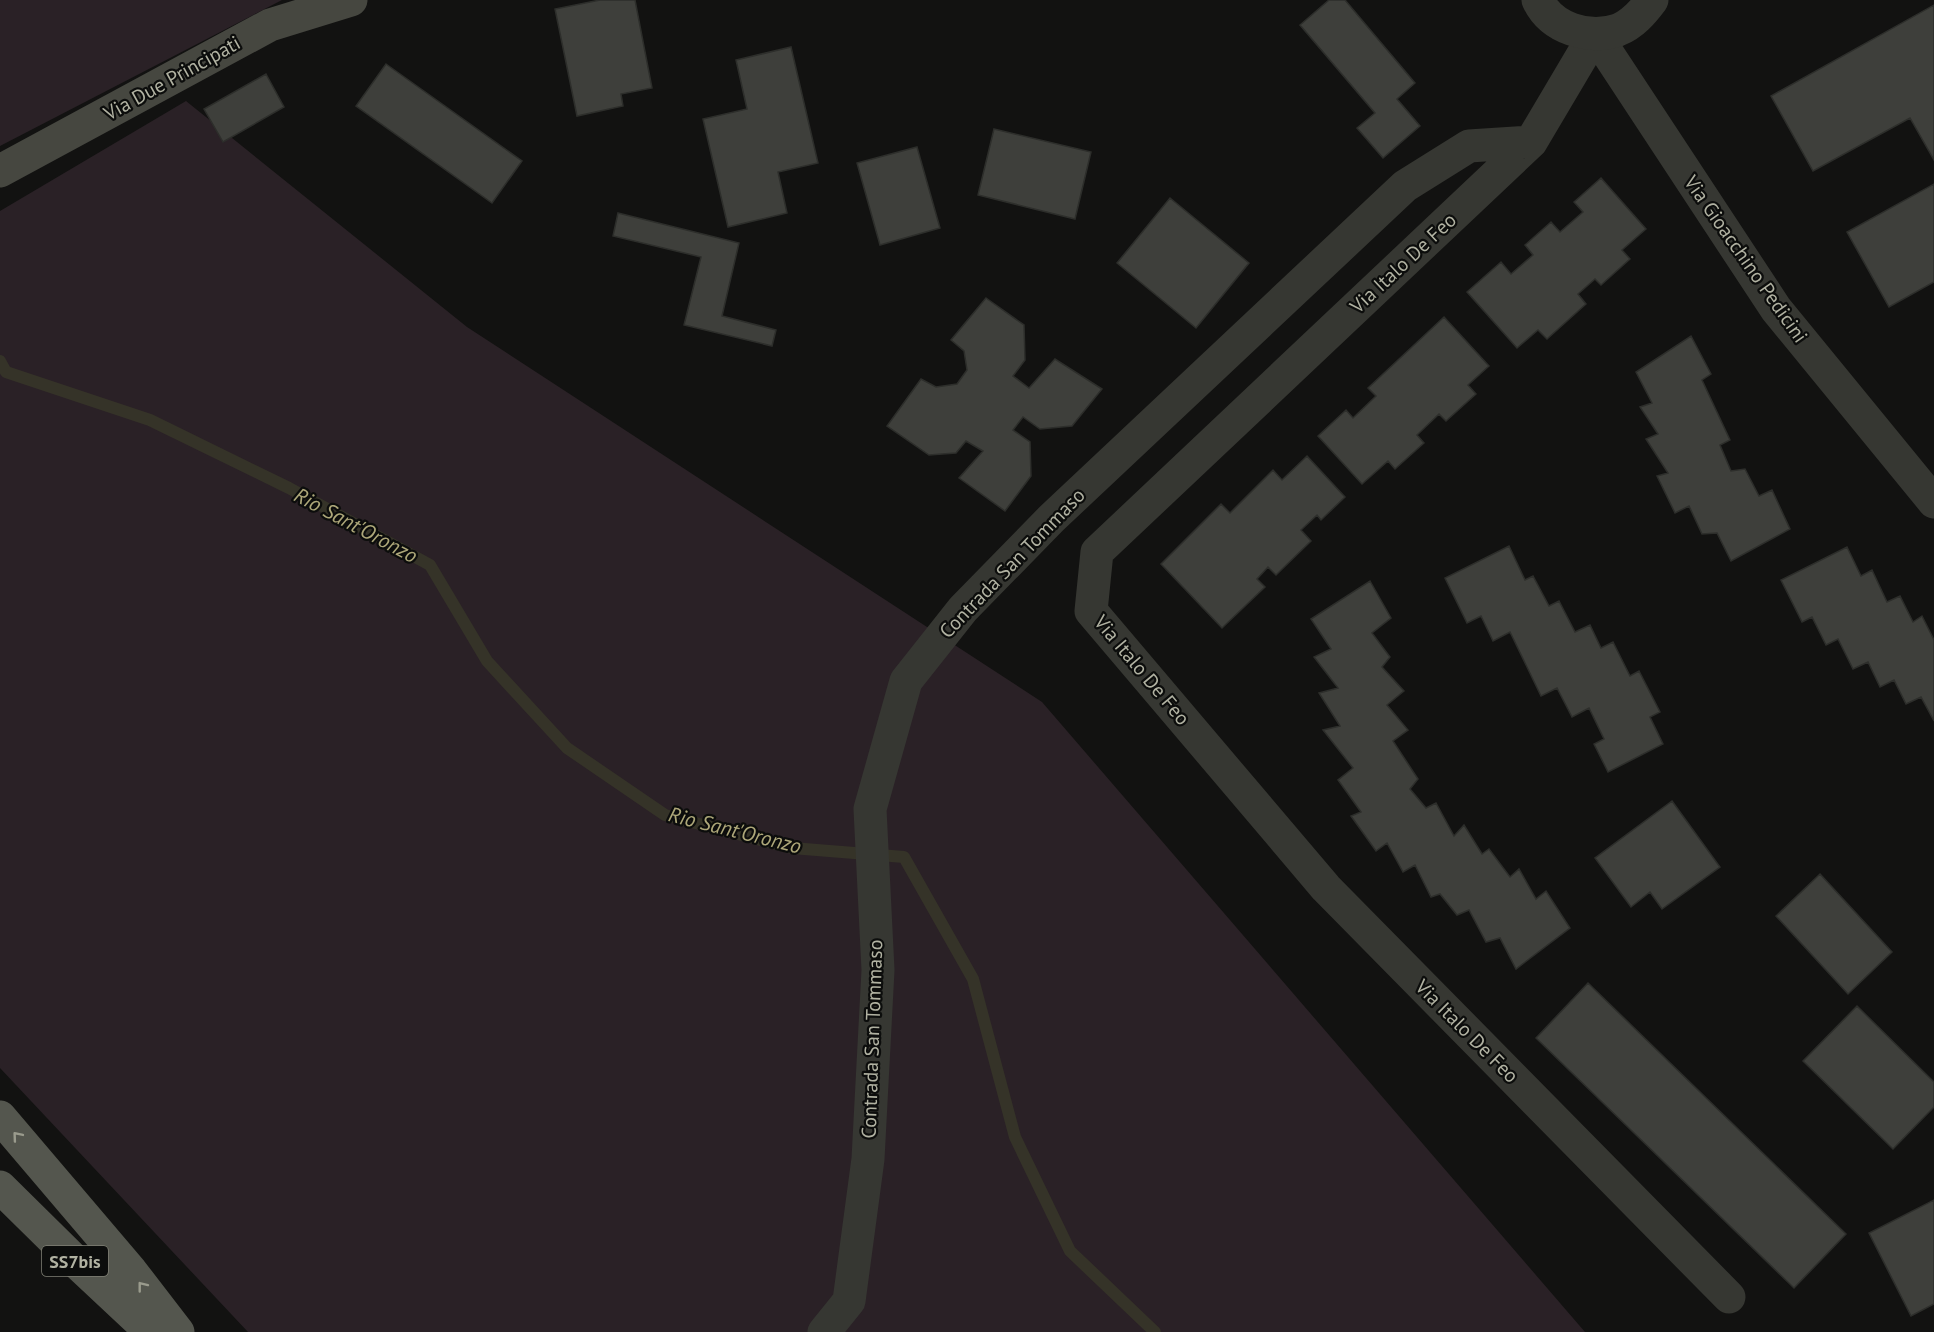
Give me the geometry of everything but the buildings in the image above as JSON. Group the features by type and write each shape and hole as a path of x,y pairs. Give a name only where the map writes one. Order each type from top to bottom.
{"main road":[{"name":"Via Due Principati","path":"0,171 270,25 351,0"},
{"path":"0,1117 131,1271 178,1332"},
{"name":"SS7bis","path":"0,1187 151,1332"}],"street":[{"path":"1538,0 1542,8 1558,24 1572,30 1595,34 1618,30 1638,18 1652,0"},
{"name":"Via Italo De Feo","path":"1595,34 1531,142 1097,552 1091,611 1326,888 1730,1297"},
{"name":"Via Gioacchino Pedicini","path":"1595,34 1776,309 1934,502"},
{"name":"Contrada San Tommaso","path":"824,1332 849,1301 867,1159 878,970 870,810 906,681 963,609 1052,518 1405,186 1470,146 1531,142"}],"shaded area":[{"path":"0,0 282,0 0,146"},
{"path":"186,101 467,327 1042,702 1585,1332 248,1332 0,1068 0,211"}],"waterway":[{"name":"Rio Sant'Oronzo","path":"0,361 6,372 150,420 289,488 430,565 487,661 567,748 665,815 792,848 904,857 973,979 1015,1137 1070,1251 1155,1332"}]}
